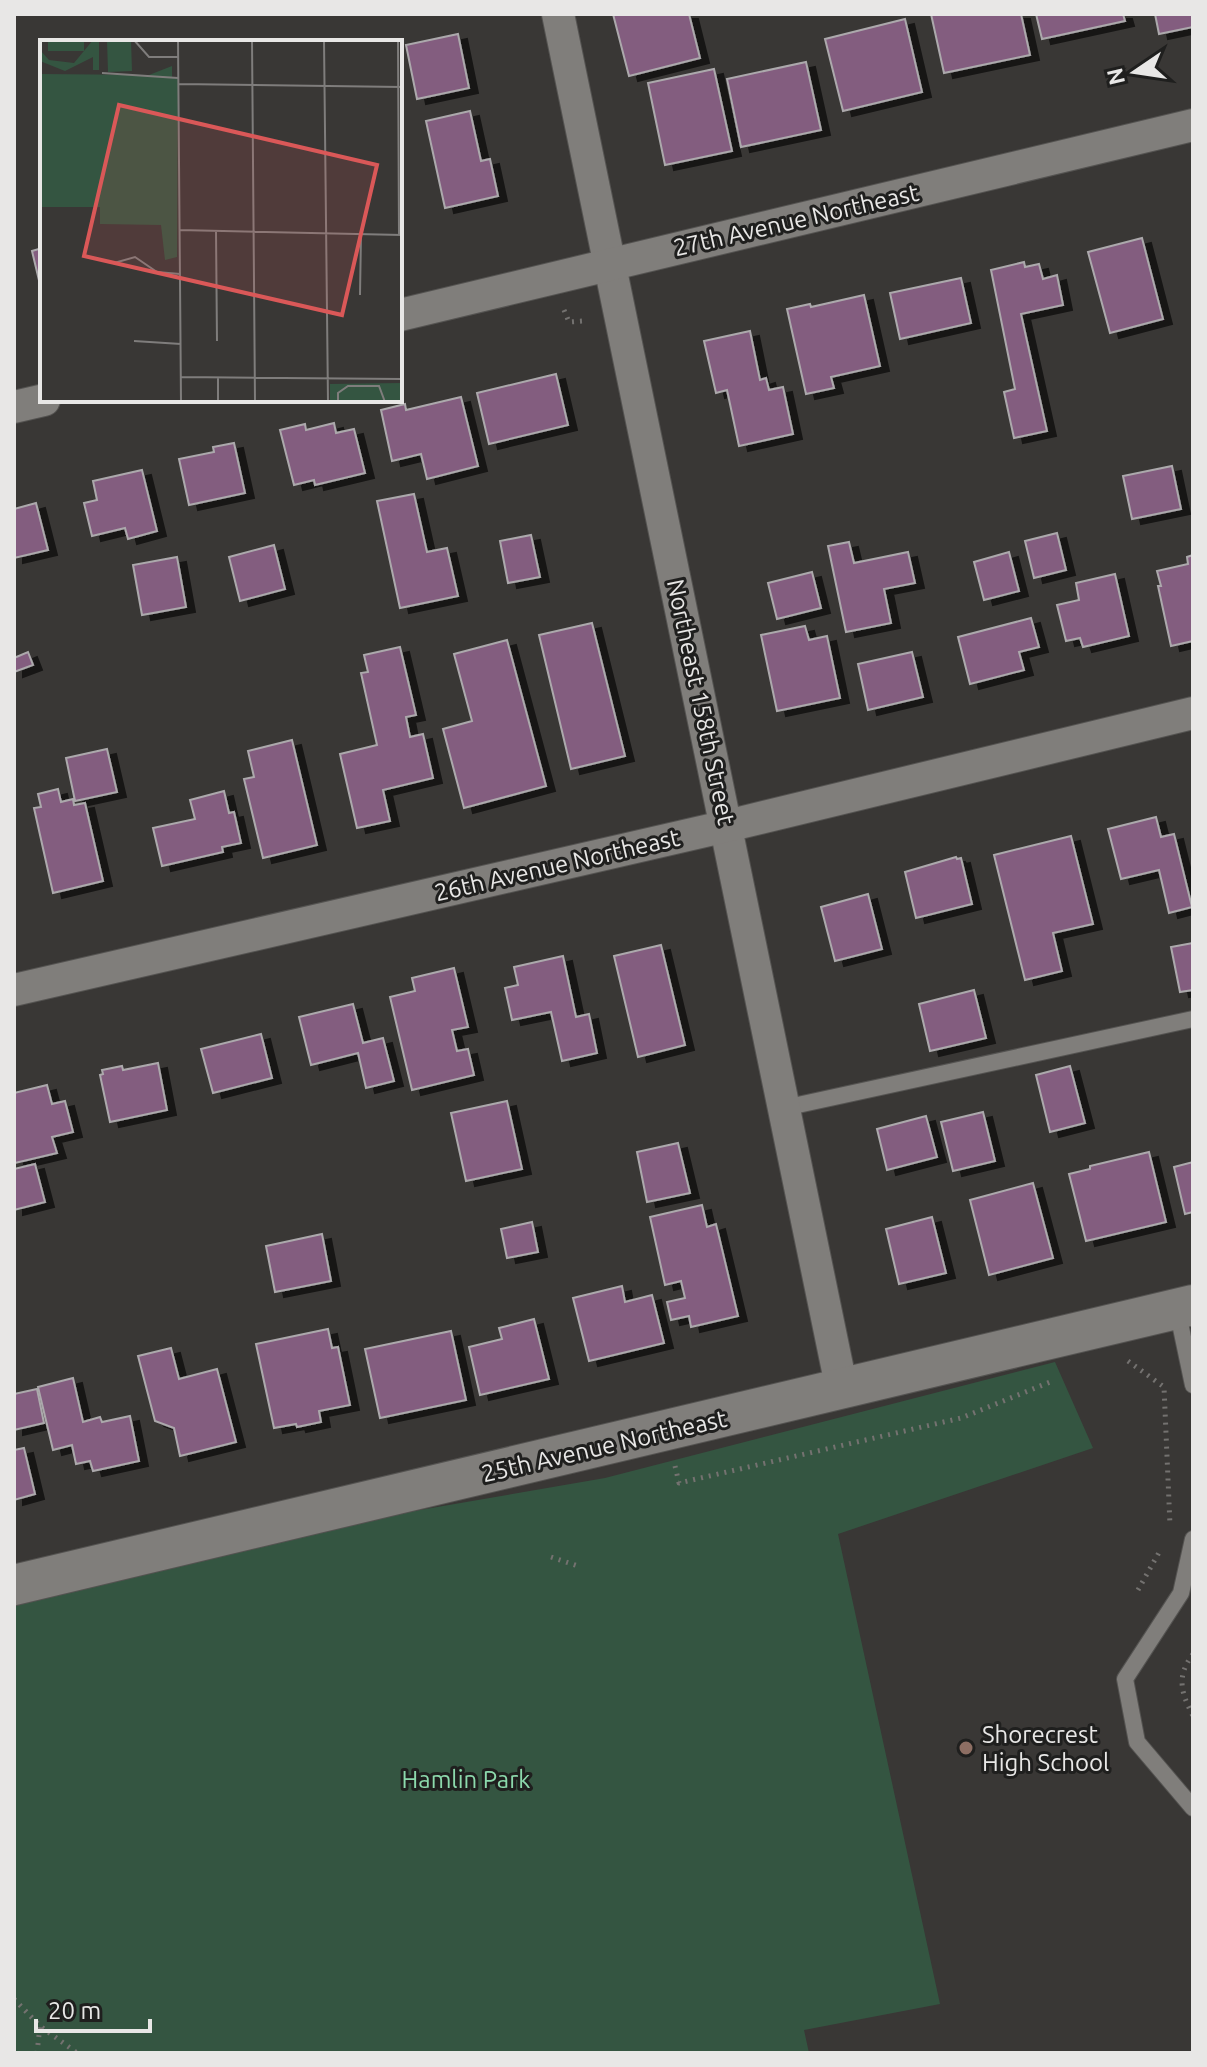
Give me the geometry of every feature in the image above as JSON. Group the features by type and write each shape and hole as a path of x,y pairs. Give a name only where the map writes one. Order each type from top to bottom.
{"street":[{"name":"Northeast 158th Street","path":"558,14 842,1390"},
{"name":"27th Avenue Northeast","path":"402,315 1193,125"},
{"path":"14,407 40,401"},
{"name":"26th Avenue Northeast","path":"14,990 727,826 1193,713"},
{"name":"25th Avenue Northeast","path":"14,1585 1185,1307"}],"lane":[{"path":"784,1108 1193,1019"},
{"path":"1185,1307 1193,1385"},
{"path":"1193,1539 1181,1593 1125,1679 1137,1742 1193,1808"}],"path":[{"path":"563,309 569,322 583,321"},
{"path":"1119,1355 1164,1387 1171,1520 1168,1530"},
{"path":"668,1431 679,1483 961,1418 1062,1378"},
{"path":"1138,1590 1166,1540"},
{"path":"551,1557 578,1566"},
{"path":"1193,1654 1182,1668 1183,1695 1193,1716"},
{"path":"14,1999 40,2026 77,2053"},
{"path":"37,2053 40,2026"}],"green space":[{"name":"Hamlin Park","path":"1055,1362 1093,1448 838,1534 940,2004 804,2030 809,2053 14,2053 14,1585 95,1566 605,1478"}],"building":[{"path":"613,14 689,14 700,58 629,76"},
{"path":"931,14 1021,14 1030,55 944,73"},
{"path":"1036,14 1123,14 1125,21 1042,39"},
{"path":"1155,14 1193,14 1193,27 1159,34"},
{"path":"905,19 922,92 843,111 825,39"},
{"path":"458,34 469,88 417,99 406,45"},
{"path":"806,62 821,130 741,147 727,79"},
{"path":"714,69 732,151 665,165 648,83"},
{"path":"470,111 481,161 490,159 498,196 445,208 426,121"},
{"path":"1142,238 1163,319 1110,333 1088,252"},
{"path":"40,249 40,285 32,251"},
{"path":"1024,262 1025,267 1039,264 1043,279 1057,275 1063,305 1021,314 1047,431 1014,438 1004,392 1015,389 991,270"},
{"path":"961,278 971,323 900,339 890,293"},
{"path":"864,295 880,366 831,377 834,388 806,394 787,309"},
{"path":"750,331 760,380 766,378 769,390 783,387 793,434 739,446 727,390 716,393 704,341"},
{"path":"556,374 568,425 489,444 477,393"},
{"path":"461,397 478,466 427,479 421,454 392,461 381,410 405,404 406,410"},
{"path":"334,423 336,433 354,429 365,473 315,485 314,480 294,485 280,430 305,424 306,430"},
{"path":"234,443 245,493 189,505 179,459 214,452 213,447"},
{"path":"1172,466 1181,509 1132,519 1123,476"},
{"path":"142,470 157,531 128,539 125,528 92,536 84,503 97,500 93,481"},
{"path":"414,494 427,552 447,548 458,596 400,608 377,501"},
{"path":"36,503 48,550 14,558 14,509"},
{"path":"1057,533 1066,570 1034,578 1025,541"},
{"path":"531,535 540,577 508,583 500,541"},
{"path":"849,542 854,563 908,552 915,583 884,589 891,623 846,632 828,546"},
{"path":"274,545 285,589 240,601 229,557"},
{"path":"1009,552 1019,591 984,600 974,562"},
{"path":"1193,555 1193,641 1171,646 1157,571 1188,564 1187,557"},
{"path":"177,557 186,607 142,615 133,565"},
{"path":"812,572 821,608 777,619 768,583"},
{"path":"1115,574 1129,636 1083,647 1080,638 1066,641 1057,605 1079,600 1076,583"},
{"path":"1031,618 1039,647 1019,652 1024,670 970,684 958,637"},
{"path":"592,623 625,756 571,769 539,635"},
{"path":"805,626 809,640 827,636 840,698 777,711 761,635"},
{"path":"507,640 546,786 464,808 443,729 472,721 454,654"},
{"path":"400,647 416,715 406,717 410,737 423,734 433,778 383,790 390,821 357,828 340,754 377,745 361,673 368,672 364,655"},
{"path":"28,652 33,665 14,672 14,658"},
{"path":"912,652 923,697 868,710 858,664"},
{"path":"292,740 317,845 263,858 244,779 254,777 248,751"},
{"path":"107,749 117,792 75,801 66,758"},
{"path":"58,789 61,802 73,799 74,805 85,803 103,881 53,893 34,808 41,807 38,794"},
{"path":"224,791 229,813 234,812 241,843 222,847 223,852 162,866 153,828 195,819 190,800"},
{"path":"1156,817 1161,837 1174,834 1192,907 1169,913 1159,870 1121,879 1108,829"},
{"path":"1071,836 1093,924 1053,933 1062,971 1025,980 994,855"},
{"path":"961,858 972,904 916,918 905,872"},
{"path":"868,894 882,949 835,961 821,907"},
{"path":"1193,943 1193,990 1180,992 1171,947"},
{"path":"661,945 685,1045 638,1057 614,956"},
{"path":"563,956 576,1017 589,1014 597,1053 562,1061 551,1012 512,1020 505,988 518,985 514,967"},
{"path":"454,968 468,1027 452,1030 457,1051 468,1049 474,1075 412,1090 390,997 415,991 412,978"},
{"path":"974,990 986,1038 930,1051 919,1004"},
{"path":"353,1004 363,1043 383,1038 394,1081 366,1088 358,1053 311,1065 299,1017"},
{"path":"261,1034 272,1078 213,1093 201,1049"},
{"path":"158,1063 167,1110 110,1122 100,1075 103,1074 102,1070 122,1066 123,1070"},
{"path":"1070,1066 1085,1123 1050,1132 1036,1075"},
{"path":"47,1085 52,1104 65,1101 73,1132 52,1137 57,1153 15,1163 14,1093"},
{"path":"507,1101 522,1169 466,1181 451,1113"},
{"path":"983,1112 995,1161 953,1171 941,1122"},
{"path":"926,1116 937,1157 887,1170 877,1129"},
{"path":"678,1143 690,1193 647,1202 637,1152"},
{"path":"1149,1152 1166,1222 1086,1241 1069,1174"},
{"path":"1193,1162 1193,1212 1185,1214 1174,1167"},
{"path":"35,1164 45,1202 14,1210 14,1169"},
{"path":"1033,1183 1053,1258 989,1275 970,1200"},
{"path":"702,1205 707,1227 716,1224 738,1316 691,1327 689,1316 671,1320 667,1302 685,1298 681,1281 665,1285 650,1217"},
{"path":"932,1217 946,1273 899,1284 886,1229"},
{"path":"532,1222 538,1252 507,1258 501,1229"},
{"path":"322,1234 331,1281 275,1292 266,1246"},
{"path":"622,1286 625,1302 652,1295 664,1343 589,1361 573,1298"},
{"path":"534,1319 549,1379 480,1395 469,1347 502,1339 499,1328"},
{"path":"328,1329 332,1348 338,1347 350,1405 319,1411 321,1422 274,1428 256,1344"},
{"path":"451,1331 466,1400 380,1418 365,1349"},
{"path":"171,1348 179,1379 217,1369 236,1442 180,1456 174,1428 155,1421 138,1356"},
{"path":"73,1378 83,1422 100,1417 102,1422 130,1416 139,1461 93,1471 90,1461 76,1464 72,1445 53,1450 38,1387"},
{"path":"37,1389 44,1423 14,1430 14,1394"},
{"path":"24,1448 35,1494 14,1500 14,1450"}],"place":[{"name":"Shorecrest High School","path":"966,1748"}]}
